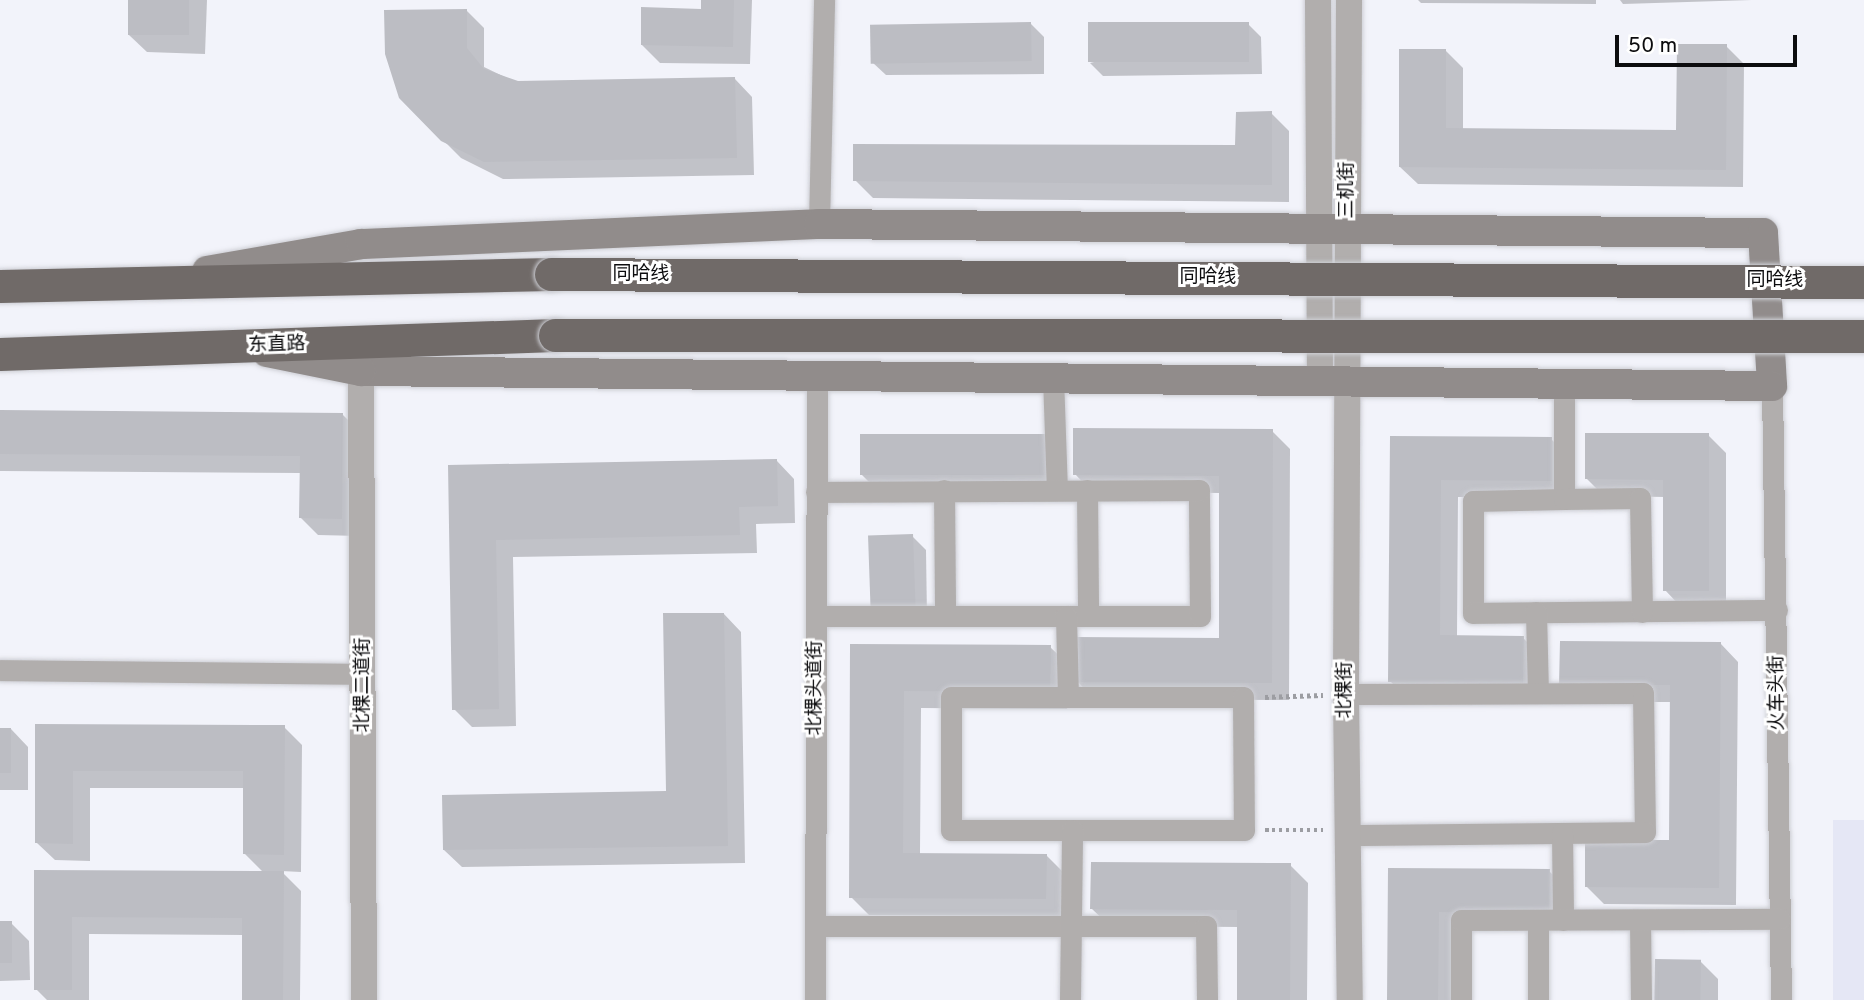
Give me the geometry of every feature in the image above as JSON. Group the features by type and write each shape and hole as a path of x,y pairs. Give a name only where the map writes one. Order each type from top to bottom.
{"highway":[{"name":"同哈线","path":"146,282 551,274 1864,282"},
{"path":"0,286 146,282"},
{"name":"东直路","path":"0,354 246,348 555,335 1864,337"}],"main road":[{"path":"146,282 361,243 819,224 1348,226 1763,233 1772,386 360,370 246,348"}],"street":[{"path":"819,224 824,0"},
{"name":"三机街","path":"1318,0 1318,226 1333,380"},
{"name":"三机街","path":"1333,380 1348,226 1349,0"},
{"name":"北棵二道街","path":"360,370 364,1000"},
{"name":"北棵头道街","path":"815,1000 817,377"},
{"path":"1053,377 1057,490"},
{"name":"北棵街","path":"1333,380 1346,694 1350,1000"},
{"path":"1564,382 1564,499"},
{"name":"火车头街","path":"1772,386 1782,1000"},
{"path":"944,490 945,616"},
{"path":"1068,697 1087,490"},
{"path":"816,492 1199,490 1200,616 816,616"},
{"path":"1642,612 1640,498 1473,501 1473,613 1642,612 1777,610"},
{"path":"1536,612 1538,693"},
{"path":"0,670 364,674"},
{"path":"1346,694 1643,693 1645,832 1348,833"},
{"path":"950,697 1243,697 1244,830 951,830 950,697"},
{"path":"1070,1000 1072,830"},
{"path":"1562,833 1563,920"},
{"path":"1461,1000 1461,920 1780,919"},
{"path":"1538,920 1538,1000"},
{"path":"1640,920 1641,1000"},
{"path":"815,926 1206,926 1207,1000"}],"path":[{"path":"1243,697 1346,694"},
{"path":"1244,830 1348,833"}],"shaded area":[{"path":"1833,820 1864,820 1864,1000 1833,1000"}],"building":[{"path":"128,0 189,0 189,35 128,35"},
{"path":"701,0 734,0 733,47 641,45 641,7 701,9"},
{"path":"467,9 467,48 484,69 518,81 735,77 737,158 484,162 441,141 399,98 385,54 384,10"},
{"path":"1031,22 1032,61 871,64 870,25"},
{"path":"1088,22 1249,22 1249,62 1088,62"},
{"path":"1677,44 1727,44 1726,170 1399,167 1399,49 1446,49 1446,128 1676,130"},
{"path":"1272,111 1272,185 853,181 853,144 1235,145 1236,112"},
{"path":"0,410 343,413 342,519 299,518 300,456 0,454"},
{"path":"1073,428 1273,429 1272,683 1075,682 1075,637 1219,638 1219,476 1073,475"},
{"path":"1585,433 1709,433 1709,591 1663,591 1663,480 1585,479"},
{"path":"860,434 1051,434 1051,475 860,475"},
{"path":"1390,436 1552,437 1552,481 1441,480 1440,635 1524,636 1523,683 1388,682"},
{"path":"777,459 778,506 739,507 740,535 496,540 499,709 452,710 448,465"},
{"path":"913,534 916,606 871,608 868,536"},
{"path":"663,613 724,613 728,846 443,850 442,795 666,791"},
{"path":"1560,641 1721,642 1719,888 1585,887 1585,840 1669,840 1670,685 1559,685"},
{"path":"850,644 1051,645 1050,692 904,691 903,853 1047,854 1046,899 849,898"},
{"path":"35,724 285,725 284,855 243,854 243,771 73,771 73,844 35,843"},
{"path":"0,728 11,728 11,773 0,773"},
{"path":"1091,862 1291,863 1290,1000 1237,1000 1237,910 1090,909"},
{"path":"1388,868 1550,869 1549,913 1439,912 1438,1000 1387,1000"},
{"path":"34,870 284,871 283,1000 242,1000 242,918 72,917 72,990 34,990"},
{"path":"0,921 12,921 12,963 0,963"},
{"path":"1655,959 1701,960 1700,1000 1654,1000"}]}
